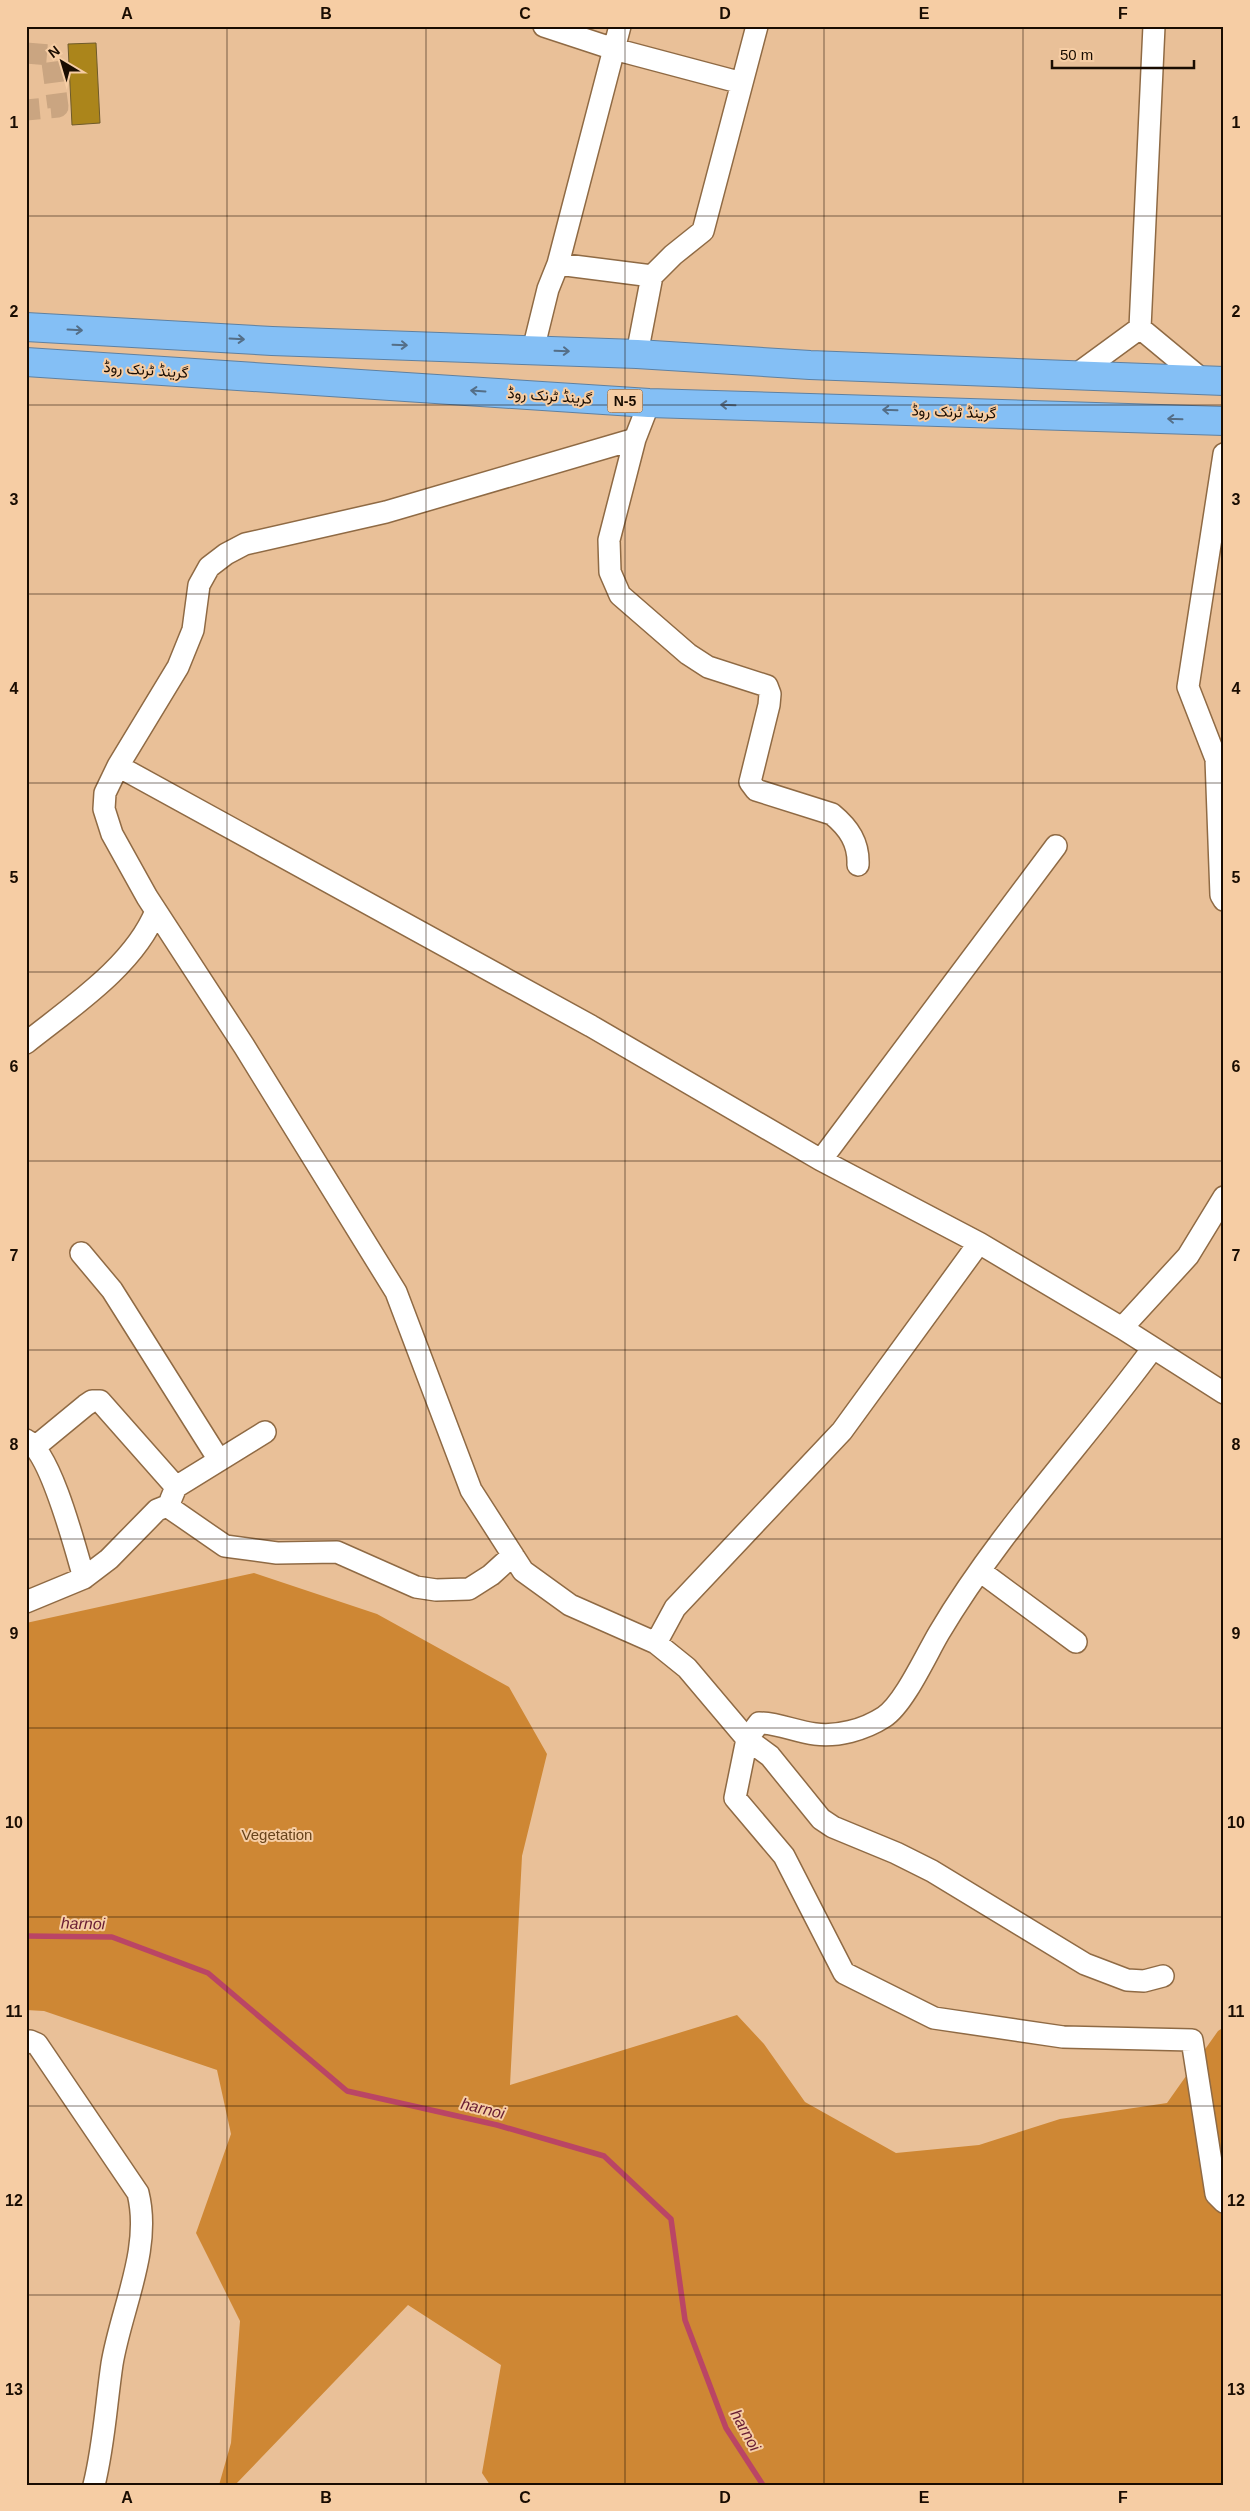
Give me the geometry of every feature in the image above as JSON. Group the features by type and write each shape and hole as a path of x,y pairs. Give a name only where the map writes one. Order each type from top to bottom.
{"highway":[{"path":"26,327 272,340 636,354 1074,377 1214,381"},
{"name":"گرینڈ ٹرنک روڈ","path":"26,362 649,403 1224,420"}],"street":[{"path":"544,26 614,49 742,83"},
{"path":"533,350 548,289 558,264 620,26"},
{"path":"636,354 652,276 673,255 703,231 757,26"},
{"path":"1140,328 1154,26"},
{"path":"558,264 652,276"},
{"path":"1074,377 1140,328"},
{"path":"1140,328 1214,381"},
{"path":"649,403 635,439 609,540 610,572 620,595 688,654 708,667 767,686 770,694 770,705 750,782 756,790 832,814 841,821 856,843 858,865"},
{"path":"635,439 386,512 245,544 226,554 209,567 199,585 193,630 178,667 118,766 105,792 104,809 112,834 156,911 244,1046 396,1292 471,1490 523,1571 570,1605 656,1643 687,1668 747,1739 770,1756 821,1819 833,1827 896,1853 932,1871 1085,1964 1126,1980 1144,1981 1163,1976"},
{"path":"1224,454 1188,687 1216,759 1221,895 1224,900"},
{"path":"118,766 591,1026 821,1160 979,1243 1122,1328 1224,1393"},
{"path":"821,1160 1056,846"},
{"path":"26,1043 102,982 141,940 156,911"},
{"path":"1122,1328 1188,1256 1224,1197"},
{"path":"656,1643 675,1608 842,1430 979,1243"},
{"path":"81,1253 112,1290 220,1460"},
{"path":"1153,1348 1054,1472 980,1570 944,1625 901,1699 885,1717 864,1728 846,1732 815,1734 770,1723 759,1723 747,1739 735,1798 784,1856 844,1973 934,2018 1063,2037 1192,2040 1216,2194 1224,2202"},
{"path":"84,1578 64,1511 30,1444 92,1401 100,1401 176,1487"},
{"path":"26,1602 84,1578 109,1559 157,1510 167,1506 176,1487 265,1432"},
{"path":"167,1506 225,1546 277,1553 337,1552 416,1587 436,1590 469,1589 490,1575 513,1555"},
{"path":"980,1570 1076,1642"},
{"path":"26,2042 30,2041 37,2044 138,2193 142,2210 140,2244 112,2364 106,2422 94,2485"}],"green space":[{"name":"Vegetation","path":"254,1573 377,1614 509,1687 547,1754 522,1856 510,2085 737,2015 764,2044 805,2102 896,2153 979,2145 1060,2119 1167,2103 1218,2031 1224,2027 1224,2485 490,2485 482,2473 501,2365 408,2305 235,2485 219,2485 231,2443 240,2321 196,2233 231,2134 217,2070 44,2011 26,2010 26,1623"}],"building":[{"path":"96,43 100,123 72,125 68,44"}],"waterway":[{"name":"harnoi","path":"26,1936 112,1937 208,1973 347,2091 497,2125 604,2156 671,2219 685,2320 726,2428 763,2485"}],"tunnel":[{"path":"26,53 51,55 58,107 26,110"}]}
